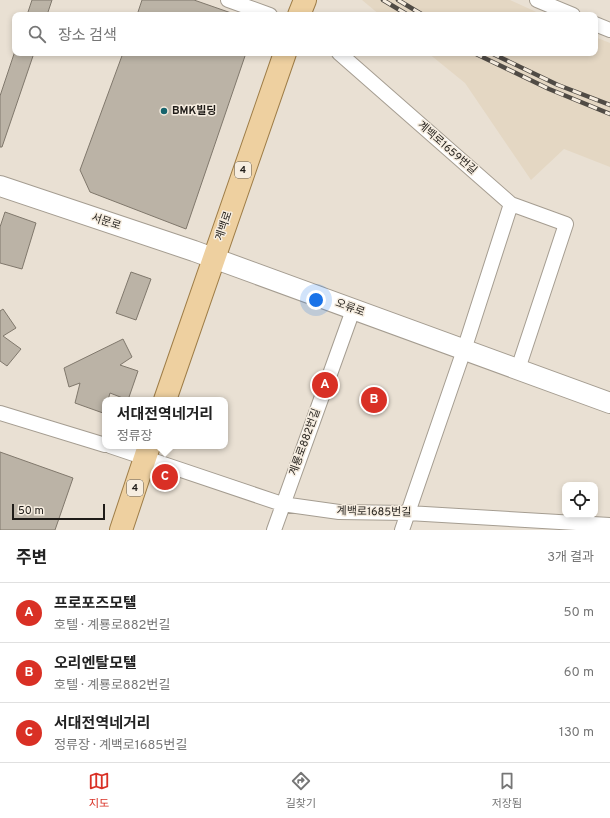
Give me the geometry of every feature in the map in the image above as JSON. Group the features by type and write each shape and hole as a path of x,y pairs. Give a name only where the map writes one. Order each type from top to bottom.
{"main road":[{"path":"300,12 305,0"},
{"name":"계백로","path":"166,397 212,258 284,56"},
{"name":"4","path":"121,530 147,451"}],"street":[{"path":"228,0 262,12"},
{"path":"537,0 566,12"},
{"path":"598,25 610,30"},
{"name":"계백로1659번길","path":"343,56 511,204 566,224 518,369"},
{"name":"서문로","path":"0,186 212,258"},
{"path":"402,530 464,350 511,204"},
{"name":"오류로","path":"212,258 610,403"},
{"name":"계룡로882번길","path":"274,530 282,504 353,310"},
{"path":"0,413 102,443"},
{"name":"계백로1685번길","path":"132,449 147,451 282,504 339,512 408,513 610,525"}],"shaded area":[{"path":"362,0 510,0 536,12 376,12"},
{"path":"598,38 610,43 610,167 564,149 531,180 465,83 432,56 598,56"}],"building":[{"path":"32,0 52,0 48,12 28,12"},
{"path":"142,0 194,0 228,12 138,12"},
{"path":"13,56 33,56 2,147 0,147 0,96"},
{"name":"BMK빌딩","path":"122,56 245,56 186,229 90,192 80,170"},
{"path":"5,212 36,223 22,269 0,263 0,227"},
{"path":"131,272 151,279 136,320 116,313"},
{"path":"3,309 16,328 3,336 21,349 7,366 0,361 0,311"},
{"path":"123,339 132,357 120,365 138,371 129,397 120,397 110,393 109,397 102,397 102,413 75,403 80,383 69,387 64,368"},
{"path":"0,452 73,478 55,530 0,530"}],"railway":[{"path":"383,0 403,12"},
{"path":"398,0 418,12"},
{"path":"480,56 549,89 610,114"},
{"path":"497,56 558,85 610,105"}],"place":[{"name":"BMK빌딩","path":"164,111"},
{"name":"프로포즈모텔","path":"325,385"},
{"name":"오리엔탈모텔","path":"374,400"},
{"name":"서대전역네거리","path":"165,477"}]}
